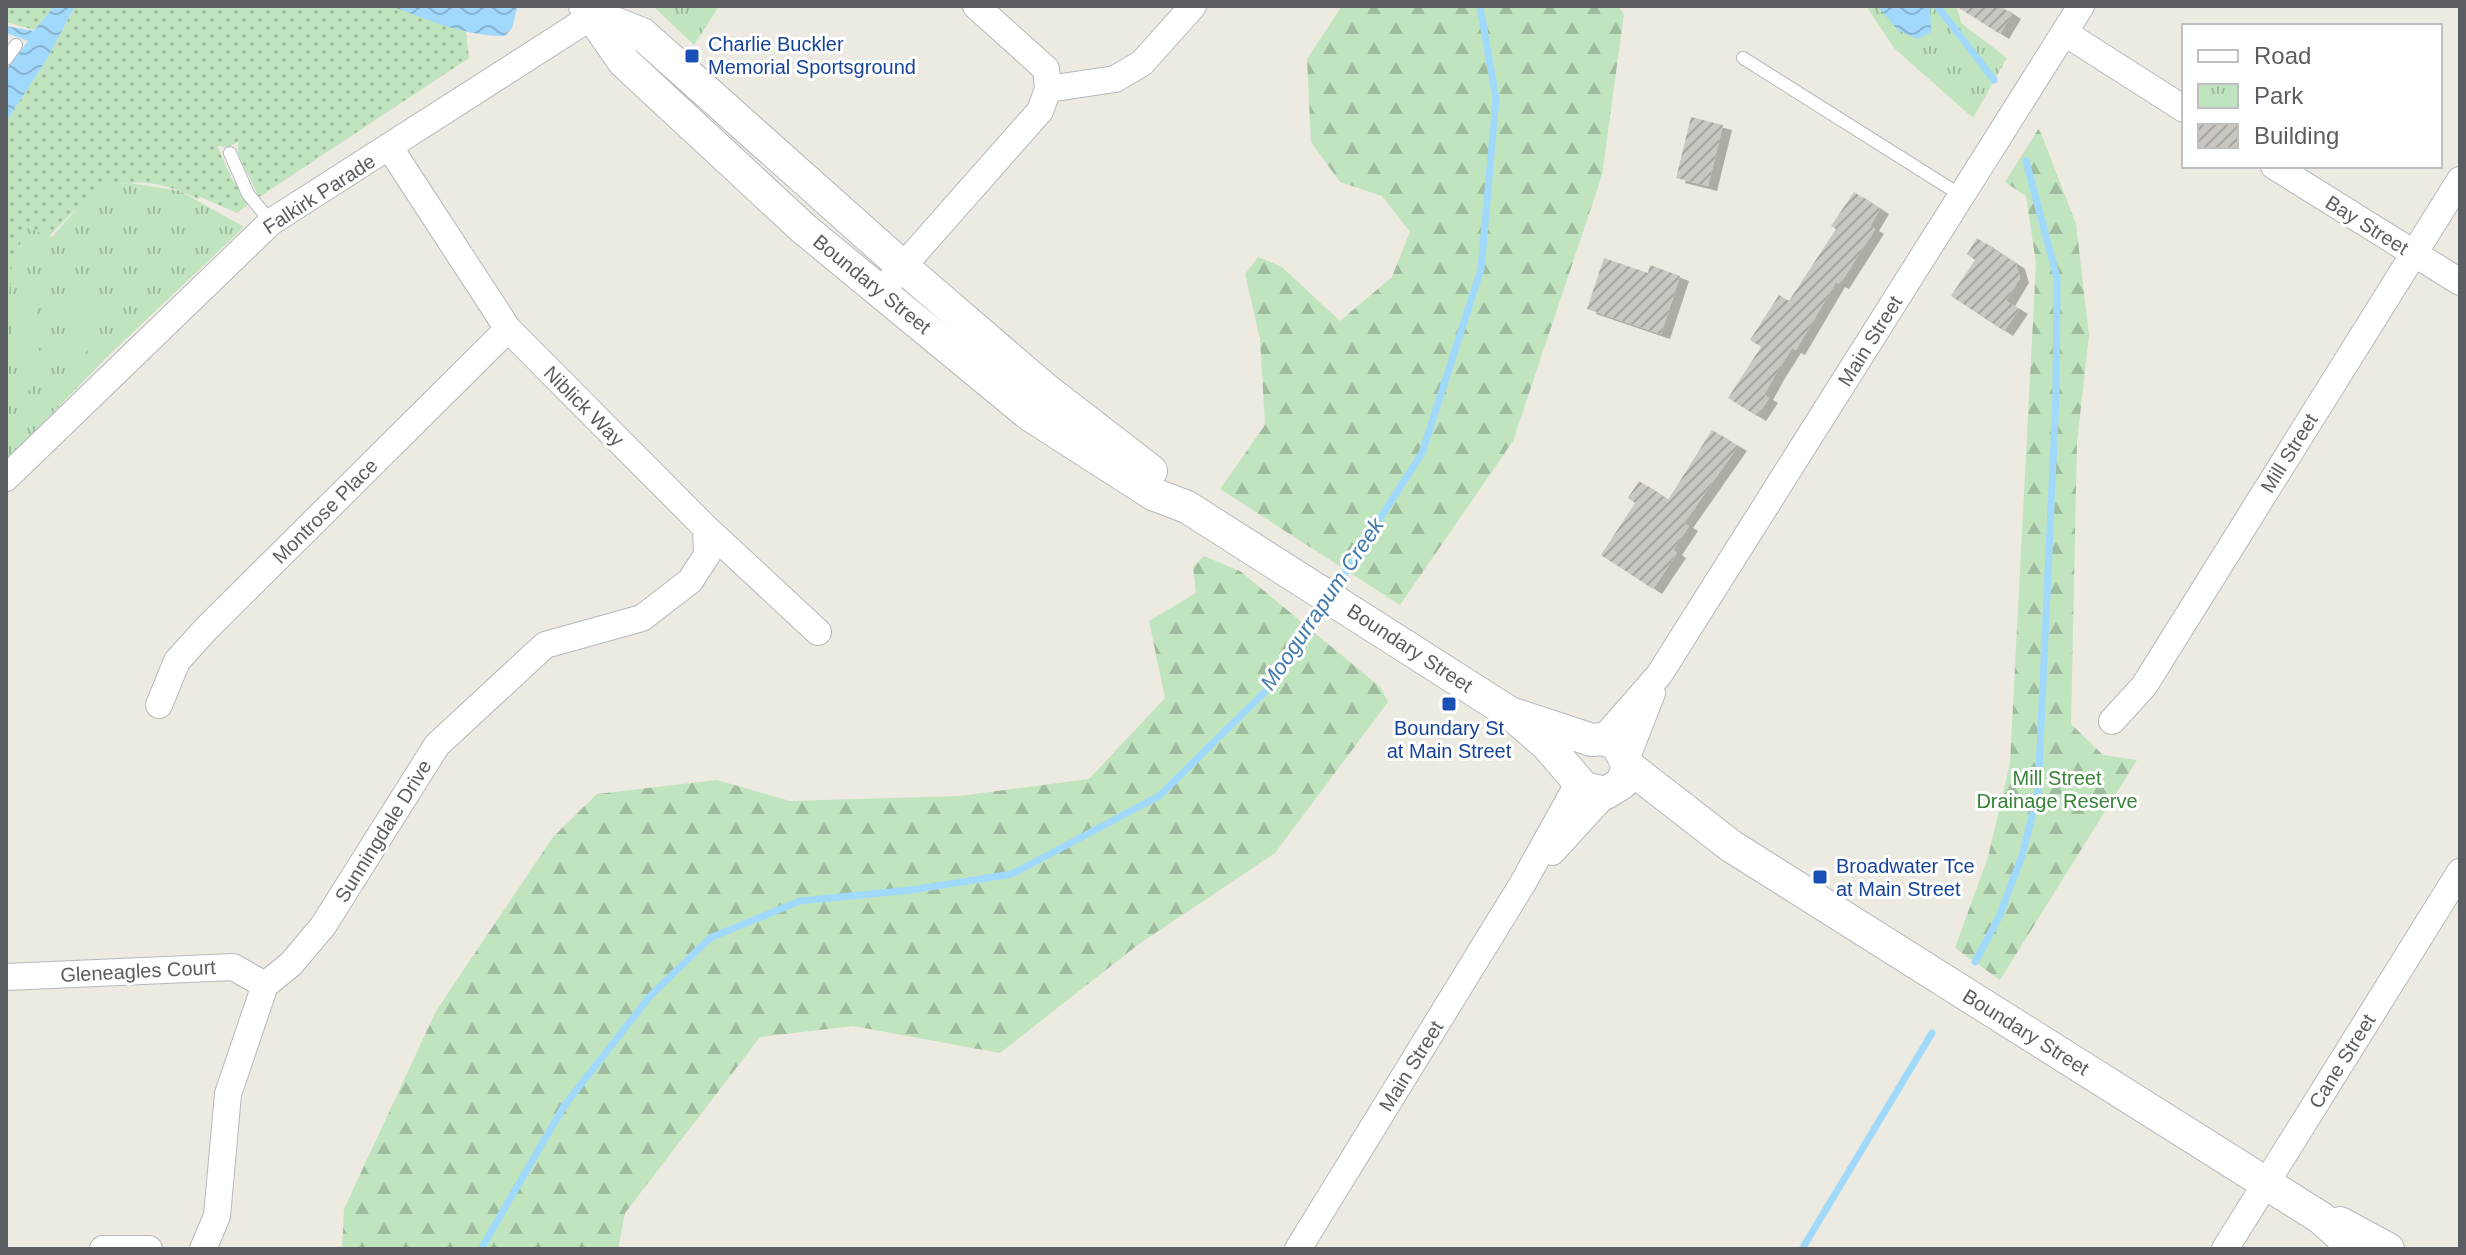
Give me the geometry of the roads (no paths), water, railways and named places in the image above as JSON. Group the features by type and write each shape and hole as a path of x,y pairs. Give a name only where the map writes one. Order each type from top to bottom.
{"street":[{"path":"892,279 1040,111 1048,89 1046,69 976,6"},
{"path":"1048,89 1115,79 1142,63 1193,6"},
{"name":"Main Street","path":"1298,1249 1523,883 1603,767 2081,6"},
{"name":"Falkirk Parade","path":"6,478 271,222 390,148 590,11"},
{"name":"Boundary Street","path":"590,11 624,62 700,136 803,228 892,279 1030,415 1153,494 1187,507 1510,713 1731,846 2321,1218 2355,1249"},
{"path":"2065,33 2182,108"},
{"name":"Niblick Way","path":"390,148 508,329 706,528 818,632"},
{"name":"Bay Street","path":"2277,168 2460,282"},
{"name":"Mill Street","path":"2112,721 2144,686 2460,180"},
{"name":"Montrose Place","path":"159,705 177,661 206,629 508,329"},
{"name":"Sunningdale Drive","path":"265,985 291,964 323,926 437,745 545,645 642,618 690,581 707,555 706,528"},
{"name":"Cane Street","path":"2225,1249 2460,872"},
{"name":"Gleneagles Court","path":"6,977 233,967 265,985"},
{"path":"203,1249 217,1216 228,1094 265,985"},
{"name":"Boundary Street","path":"2321,1218 2350,1226 2388,1249"},
{"path":"103,1249 149,1249"}],"lane":[{"path":"6,59 16,45"},
{"path":"1743,58 1962,196"},
{"path":"230,153 248,194 271,222"}],"water":[{"path":"54,6 75,6 47,59 6,122 6,70 28,41 6,33 6,26 34,31"},
{"path":"391,6 517,6 517,9 512,28 505,36 491,36 461,30"},
{"path":"1877,6 1930,6 1931,32 1918,39 1899,31"}],"waterway":[{"name":"Moogurrapum Creek","path":"1334,590 1422,453 1481,269 1496,99 1480,6"},
{"path":"1937,6 1994,80"},
{"path":"1975,962 1999,917 2022,856 2038,792 2056,396 2057,278 2026,161"},
{"name":"Moogurrapum Creek","path":"481,1249 564,1106 650,996 710,938 800,901 911,890 1012,874 1159,796 1275,682 1325,604"},
{"path":"1802,1249 1932,1033"}],"place":[{"name":"Charlie Buckler Memorial Sportsground","path":"692,56"},
{"name":"Boundary St at Main Street","path":"1449,704"},
{"name":"Broadwater Tce at Main Street","path":"1820,877"}],"park label":[{"name":"Mill Street Drainage Reserve","path":"2057,790"}]}
